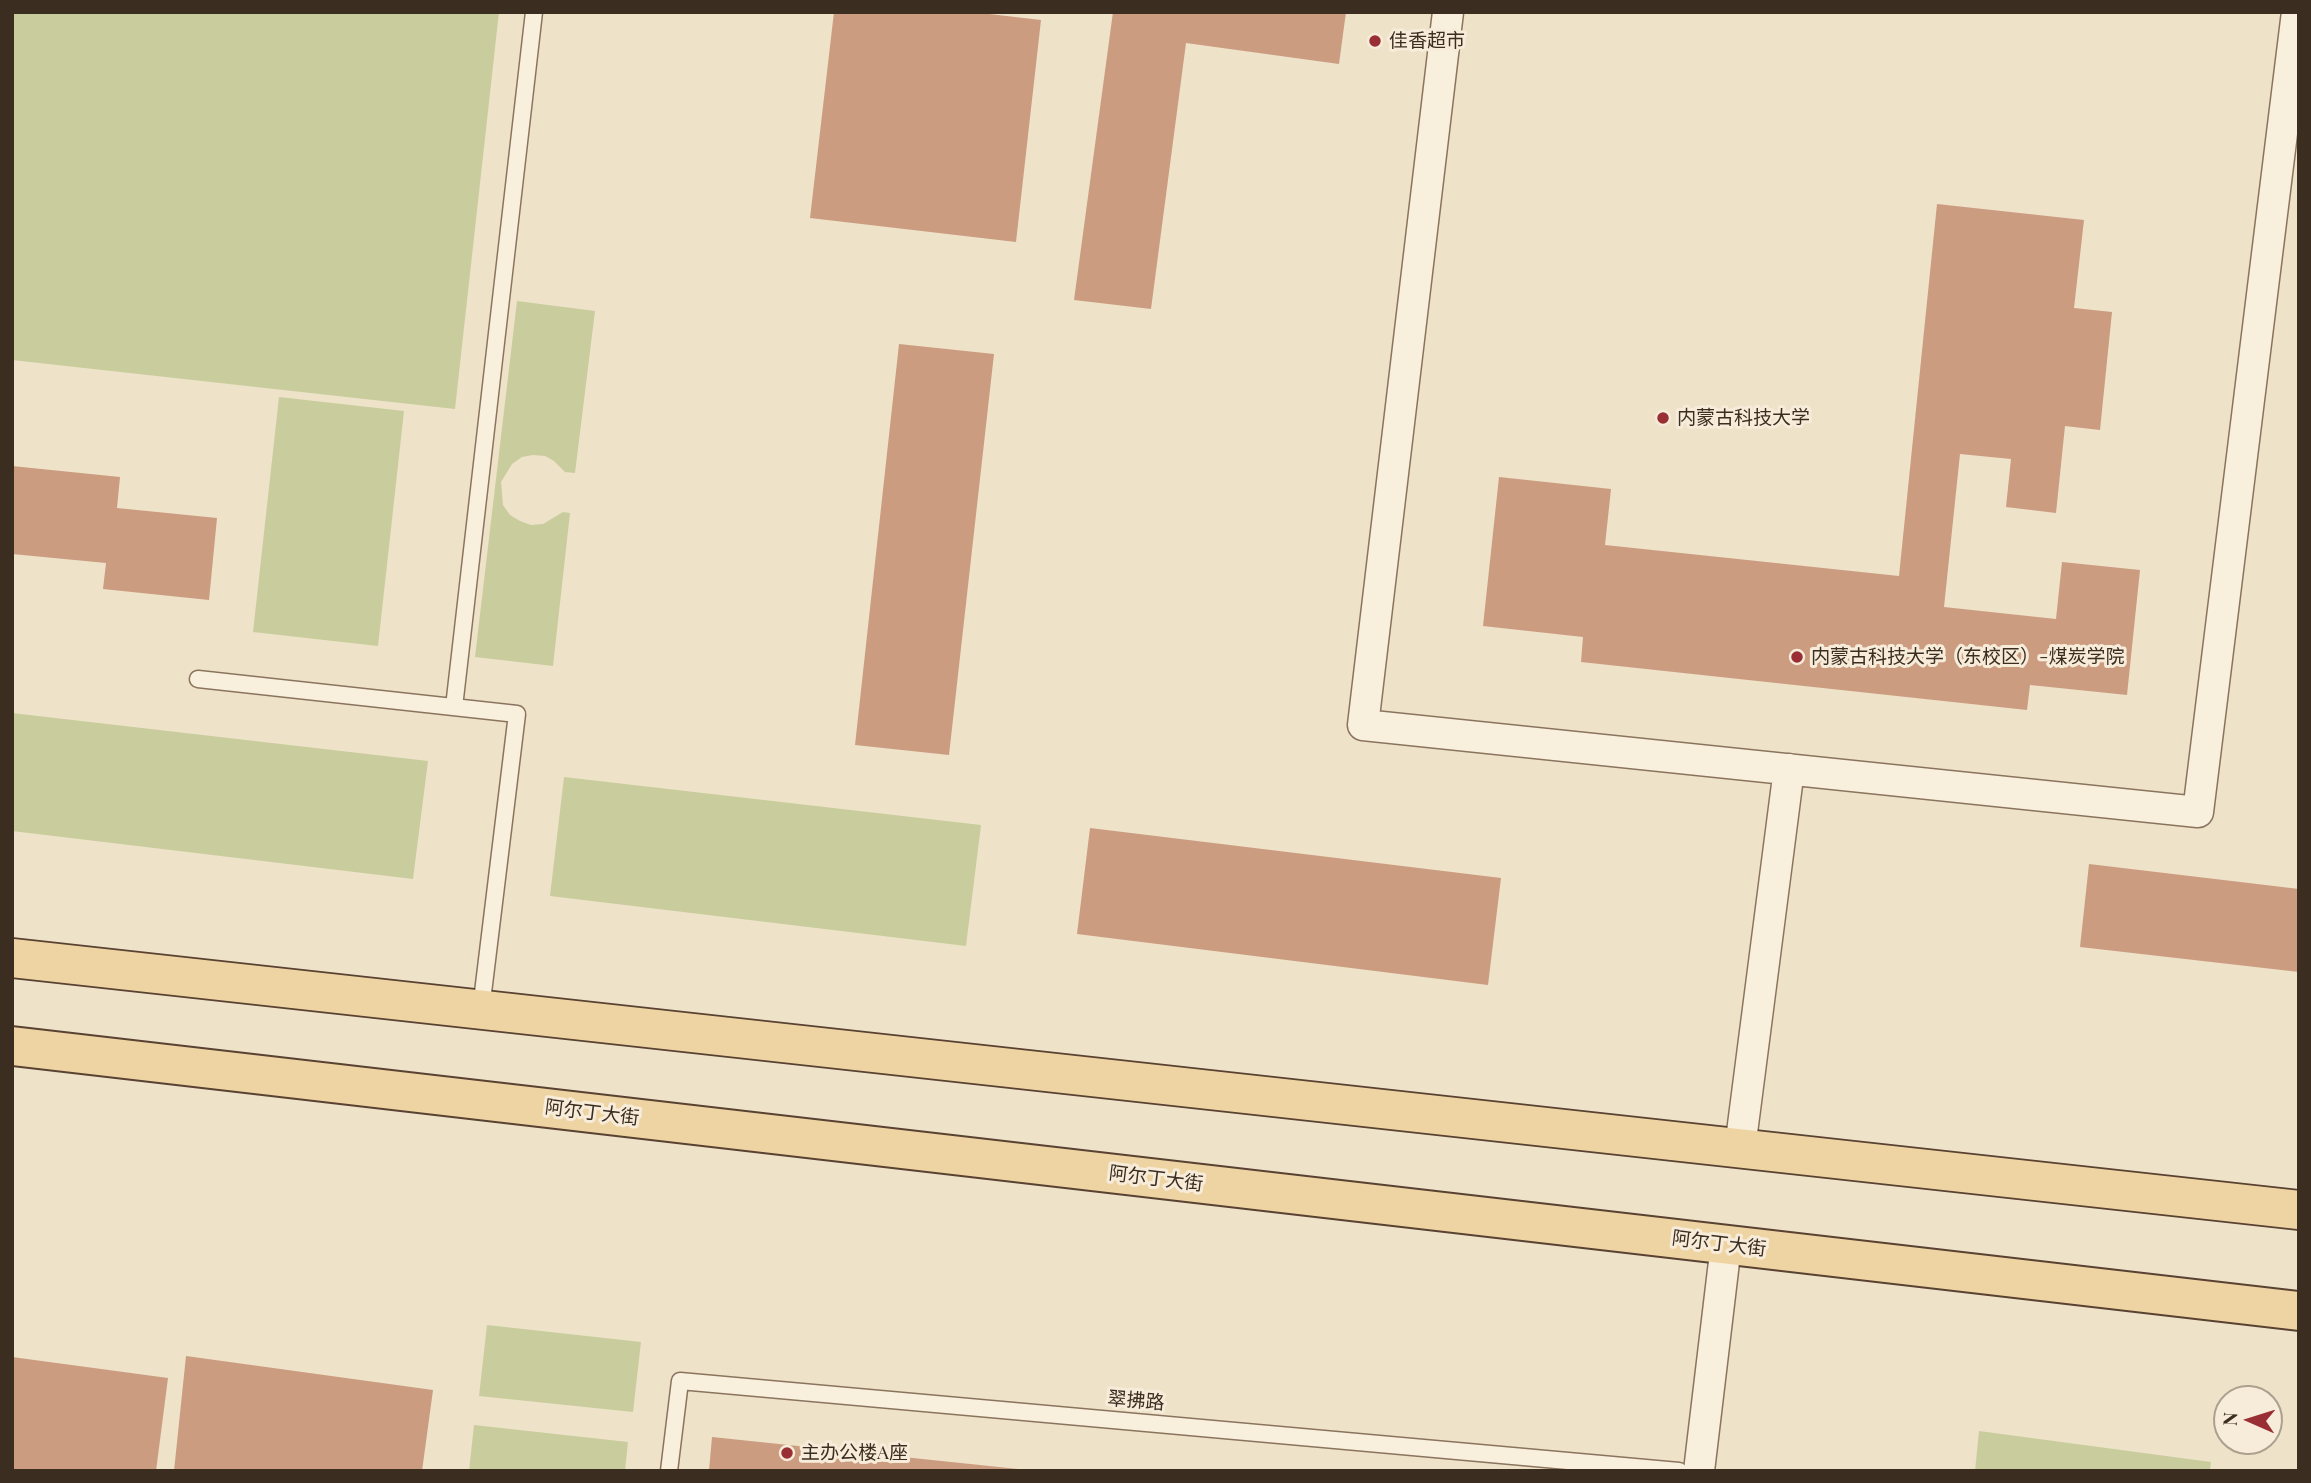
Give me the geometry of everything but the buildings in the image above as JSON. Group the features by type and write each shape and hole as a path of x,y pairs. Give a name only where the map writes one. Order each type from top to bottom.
{"main road":[{"path":"12,958 2299,1210"},
{"name":"阿尔丁大街","path":"12,1046 2299,1311"}],"street":[{"path":"1447,12 1363,725 2198,812 2297,12"},
{"path":"1740,1148 1789,769"},
{"path":"1699,1471 1726,1245"}],"lane":[{"path":"453,707 534,12"},
{"path":"198,679 517,714 481,1009"},
{"name":"翠拂路","path":"669,1471 680,1381 1679,1471"}],"green space":[{"path":"12,12 499,12 455,409 12,360"},
{"path":"517,301 595,311 575,473 565,472 545,456 533,455 522,457 512,464 501,482 503,505 510,515 520,521 531,525 543,524 563,512 570,513 553,666 475,657"},
{"path":"279,397 404,411 378,646 253,632"},
{"path":"12,713 428,761 413,879 12,831"},
{"path":"564,777 981,825 966,946 550,896"},
{"path":"487,1325 641,1342 633,1412 479,1396"},
{"path":"474,1425 628,1442 625,1471 469,1471"},
{"path":"1979,1431 2211,1462 2210,1471 1975,1471"}],"place":[{"name":"佳香超市","path":"1375,41"},
{"name":"内蒙古科技大学","path":"1663,418"},
{"name":"内蒙古科技大学（东校区）-煤炭学院","path":"1797,657"},
{"name":"主办公楼A座","path":"787,1453"}]}
